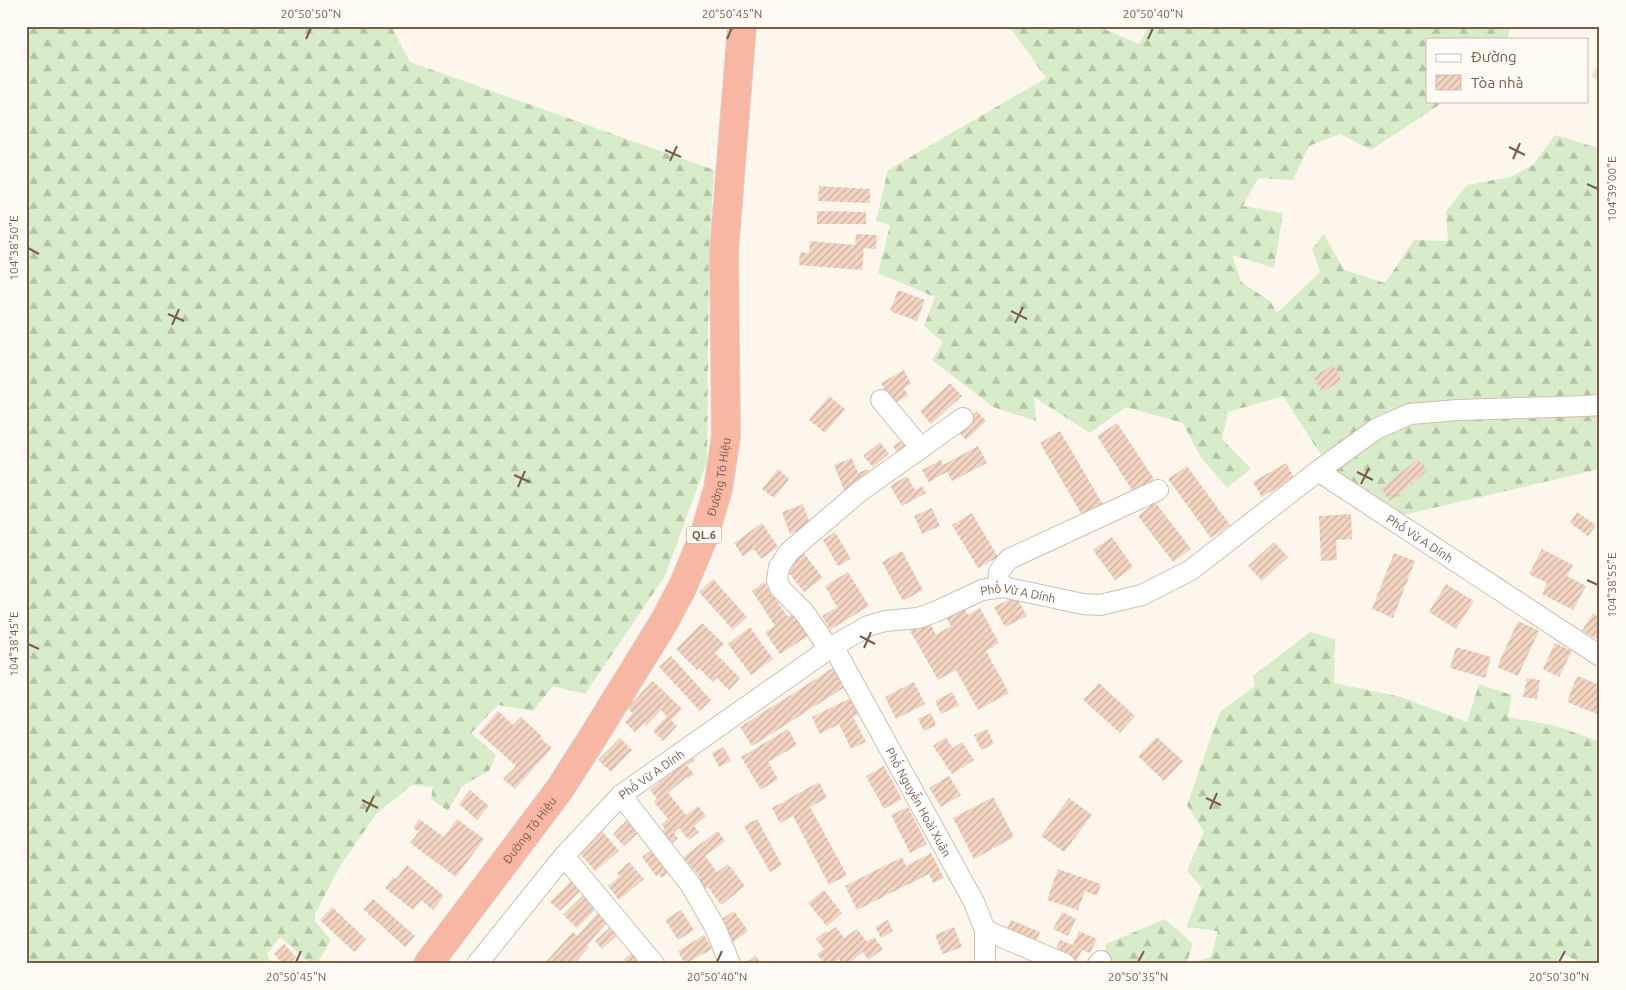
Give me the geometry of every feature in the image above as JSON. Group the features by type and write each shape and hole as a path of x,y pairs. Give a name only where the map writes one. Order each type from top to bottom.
{"highway":[{"name":"Đường Tô Hiệu","path":"428,964 553,798 588,745 664,622 683,586 704,536 718,489 726,436 724,251 742,26"}],"street":[{"path":"881,400 921,448"},
{"path":"1318,472 1376,429 1410,414 1458,410 1600,405"},
{"name":"Phố Nguyễn Hoài Xuân","path":"963,418 859,492 789,552 779,567 777,580 780,588 804,612 831,647 974,902 985,930 985,964"},
{"name":"Phố Vừ A Dính","path":"477,964 564,856 621,795 831,647 868,626 885,621 918,618 982,590 1003,587 1083,604 1100,605 1142,595 1191,570 1318,472 1600,656"},
{"path":"1003,587 998,579 999,570 1010,559 1158,490"},
{"path":"621,795 690,884 715,927 730,964"},
{"path":"564,856 654,964"},
{"path":"985,930 1065,964"}],"green space":[{"path":"26,26 391,26 410,62 714,170 709,247 707,461 665,576 585,694 553,686 533,711 498,705 471,733 496,755 489,771 462,786 448,811 431,799 433,787 412,785 376,814 340,866 315,914 315,921 331,940 317,964 311,964 280,937 267,954 272,964 26,964"},
{"path":"1009,26 1097,26 1139,44 1149,26 1510,26 1508,38 1426,38 1426,102 1443,102 1371,150 1340,134 1309,146 1293,180 1258,178 1243,206 1283,213 1274,268 1232,255 1241,282 1270,301 1277,313 1320,272 1312,249 1324,234 1344,270 1385,283 1414,240 1448,241 1446,211 1467,185 1510,177 1533,165 1555,135 1600,149 1600,469 1403,515 1327,464 1283,396 1228,412 1222,439 1251,469 1227,488 1200,456 1183,423 1126,407 1090,433 1034,397 1036,421 993,407 932,360 943,342 924,326 935,297 878,273 890,225 876,221 888,170 1046,78"},
{"path":"1600,61 1600,86 1592,75"},
{"path":"1310,632 1335,639 1334,683 1401,697 1467,722 1479,684 1512,695 1508,717 1557,726 1600,742 1600,964 1585,964 1562,954 1554,964 1188,964 1211,957 1218,931 1186,927 1202,888 1187,871 1204,832 1187,805 1220,712 1255,686 1253,676"},
{"path":"1165,919 1193,944 1186,964 1105,964 1106,944"}],"building":[{"path":"819,186 870,189 870,203 818,201"},
{"path":"817,211 866,212 866,224 817,224"},
{"path":"856,234 877,235 876,249 864,248 862,270 799,265 800,252 809,253 810,241 855,245"},
{"path":"898,290 925,300 917,321 890,311"},
{"path":"1333,365 1342,381 1322,392 1313,377"},
{"path":"904,370 911,384 904,388 908,396 892,404 881,383"},
{"path":"950,383 962,396 931,424 920,411"},
{"path":"829,396 845,409 825,433 809,420"},
{"path":"977,411 986,421 966,440 957,430"},
{"path":"1117,423 1154,479 1134,493 1097,436"},
{"path":"1060,431 1105,508 1085,520 1040,443"},
{"path":"906,438 911,448 898,455 893,446"},
{"path":"880,442 889,454 873,467 863,456"},
{"path":"978,446 987,463 952,481 947,472 929,482 922,470 941,460 943,465"},
{"path":"852,458 858,473 868,469 872,479 844,490 834,465"},
{"path":"1418,459 1427,471 1390,501 1381,489"},
{"path":"1286,463 1294,478 1262,497 1253,482"},
{"path":"1187,466 1230,525 1211,538 1168,479"},
{"path":"778,469 789,479 774,498 762,489"},
{"path":"907,476 915,490 922,486 926,493 902,506 890,486"},
{"path":"1155,502 1191,549 1173,562 1138,516"},
{"path":"803,504 811,526 790,534 782,512"},
{"path":"932,508 940,526 922,534 914,516"},
{"path":"1577,512 1596,525 1588,536 1570,523"},
{"path":"972,513 998,557 978,568 952,525"},
{"path":"1351,514 1352,539 1336,540 1337,560 1321,561 1319,516"},
{"path":"762,523 778,547 761,559 754,549 743,556 734,543"},
{"path":"835,532 851,559 838,566 823,540"},
{"path":"1112,537 1133,567 1115,580 1093,550"},
{"path":"1274,542 1288,557 1262,581 1248,566"},
{"path":"1542,549 1573,565 1567,576 1586,586 1573,610 1542,594 1547,583 1529,574"},
{"path":"902,551 923,590 903,601 882,562"},
{"path":"804,553 823,578 804,592 785,568"},
{"path":"1394,553 1415,561 1393,618 1372,609"},
{"path":"848,572 869,606 830,630 822,616 837,607 825,586"},
{"path":"713,579 747,617 733,630 699,592"},
{"path":"764,582 788,617 796,611 811,634 780,654 765,632 775,626 752,591"},
{"path":"1446,584 1474,601 1456,629 1429,612"},
{"path":"1016,596 1027,616 1005,627 994,607"},
{"path":"964,607 968,615 980,608 999,643 986,651 1009,693 978,710 956,670 938,680 909,629 928,619 936,635 951,626 946,617"},
{"path":"1593,613 1600,618 1599,640 1582,631"},
{"path":"1518,621 1539,631 1518,676 1497,667"},
{"path":"702,623 724,644 715,653 740,678 729,690 717,678 713,682 699,668 697,670 676,649"},
{"path":"750,627 773,659 751,675 728,644"},
{"path":"1555,643 1572,651 1559,677 1543,669"},
{"path":"1456,647 1491,657 1485,678 1450,668"},
{"path":"671,656 711,700 700,711 659,667"},
{"path":"833,668 845,687 752,746 740,727"},
{"path":"1577,676 1600,685 1600,715 1567,702"},
{"path":"1527,678 1540,680 1537,699 1523,697"},
{"path":"653,681 682,709 671,720 677,726 663,741 653,731 667,716 661,710 646,726 644,723 635,732 625,722 633,713 627,708"},
{"path":"914,682 925,704 896,719 885,697"},
{"path":"1099,683 1135,716 1120,733 1083,700"},
{"path":"952,692 959,705 941,714 935,701"},
{"path":"855,696 863,712 853,717 866,742 851,749 839,724 820,734 812,717"},
{"path":"498,711 513,725 521,717 552,748 515,789 503,779 516,766 479,733"},
{"path":"931,713 936,725 924,731 918,719"},
{"path":"788,729 797,745 768,762 778,779 761,790 741,757"},
{"path":"987,729 994,744 981,750 974,735"},
{"path":"946,737 953,748 962,742 974,760 952,774 933,746"},
{"path":"1157,737 1183,761 1164,781 1138,756"},
{"path":"620,738 632,750 611,772 598,760"},
{"path":"724,747 731,761 719,767 712,753"},
{"path":"688,751 695,760 687,766 694,774 688,779 687,777 668,793 686,815 698,806 706,816 694,826 699,832 689,840 679,828 674,833 678,838 668,847 658,835 665,829 661,825 668,819 654,802 657,799 650,790 660,782 656,777"},
{"path":"884,766 902,799 884,809 866,776"},
{"path":"949,776 961,795 941,807 929,788"},
{"path":"819,782 827,798 810,807 847,875 829,885 793,816 780,823 772,808"},
{"path":"470,790 489,806 477,820 459,804"},
{"path":"993,797 1014,837 974,859 953,818"},
{"path":"1069,798 1092,815 1064,852 1041,836"},
{"path":"908,807 927,844 910,853 891,815"},
{"path":"419,819 444,837 457,819 484,839 456,877 410,843 419,832 413,828"},
{"path":"628,819 640,831 624,846 613,834"},
{"path":"757,819 782,865 770,872 744,826"},
{"path":"602,831 619,851 595,871 578,851"},
{"path":"718,831 725,841 705,856 717,872 728,864 745,886 721,905 708,887 701,893 693,882 700,877 683,857"},
{"path":"653,849 673,869 662,878 659,874 656,876 642,857"},
{"path":"931,853 944,878 933,883 929,874 857,910 845,886 902,857 906,866"},
{"path":"629,862 644,879 619,900 608,886 620,876 617,873"},
{"path":"407,865 444,896 433,910 421,900 413,910 385,888 393,877 396,879"},
{"path":"1058,869 1101,884 1097,896 1085,891 1078,910 1047,900"},
{"path":"574,878 584,887 560,911 550,902"},
{"path":"824,890 842,913 827,926 808,903"},
{"path":"585,893 599,906 577,928 563,915"},
{"path":"373,899 415,936 405,947 363,909"},
{"path":"332,907 366,939 354,952 320,920"},
{"path":"600,910 610,919 587,945 589,947 574,964 544,964 573,932 577,936"},
{"path":"681,910 694,930 678,940 665,920"},
{"path":"734,911 748,931 733,942 719,921"},
{"path":"1062,912 1076,919 1068,936 1053,929"},
{"path":"888,920 893,931 881,938 875,927"},
{"path":"1011,920 1040,932 1035,944 1006,932"},
{"path":"615,923 622,931 602,949 595,941"},
{"path":"836,927 844,938 857,929 867,942 874,937 883,949 868,960 863,952 847,964 842,964 839,959 831,964 824,964 817,954 824,949 816,939 826,931 827,933"},
{"path":"954,927 962,947 943,954 935,935"},
{"path":"1079,931 1097,939 1090,953 1082,950 1076,962 1054,953 1060,940 1073,945"},
{"path":"704,935 712,949 685,964 678,951"},
{"path":"284,944 296,957 289,964 283,964 274,954"},
{"path":"635,951 643,962 640,964 627,964 624,959"},
{"path":"756,956 761,964 744,964"}]}
